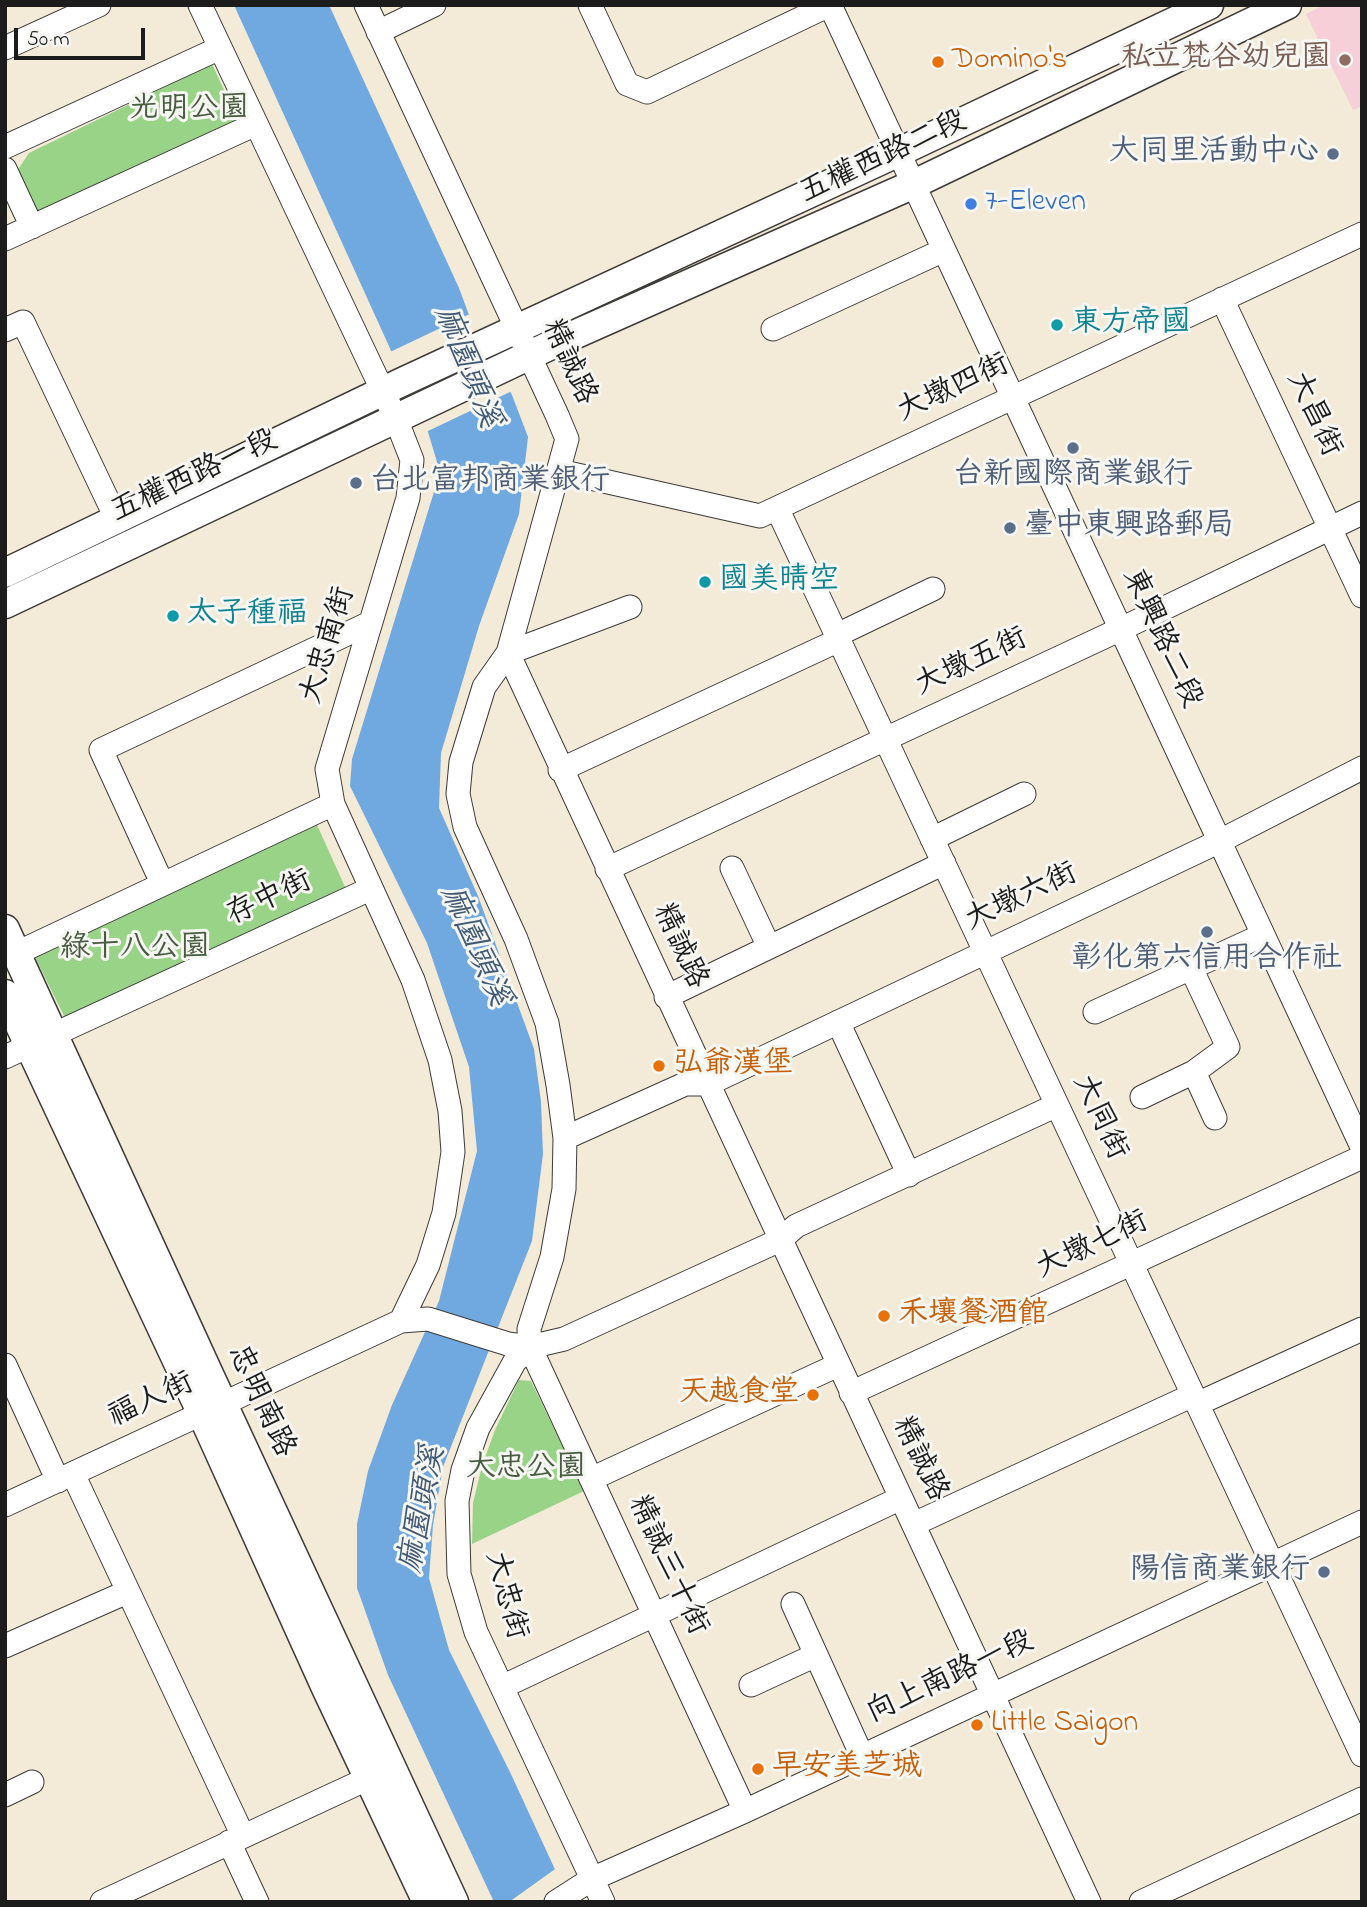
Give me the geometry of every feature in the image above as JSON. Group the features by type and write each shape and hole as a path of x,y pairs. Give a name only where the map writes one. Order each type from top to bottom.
{"main road":[{"name":"五權西路二段","path":"391,387 900,152 1209,5"},
{"name":"五權西路二段","path":"405,415 914,184 1287,5"},
{"name":"五權西路一段","path":"5,573 391,387"},
{"name":"五權西路一段","path":"5,604 405,415"},
{"name":"忠明南路","path":"11,941 30,1046"},
{"name":"忠明南路","path":"5,994 213,1409 326,1688 381,1773 454,1902"},
{"name":"忠明南路","path":"381,1773 428,1902"}],"street":[{"path":"5,48 99,5"},
{"name":"大忠南街","path":"200,5 256,124 405,415 412,460 408,498 327,769 333,804 413,980 440,1060 450,1111 453,1152 444,1213 428,1265 401,1321"},
{"name":"精誠路","path":"366,5 505,334 518,362 567,439 508,653 1089,1902"},
{"path":"379,32 434,5"},
{"path":"590,5 627,84 647,92 829,5"},
{"name":"東興路二段","path":"829,5 900,152 1362,1147"},
{"path":"5,147 220,48"},
{"path":"5,239 256,124"},
{"path":"5,169 32,227"},
{"name":"大墩四街","path":"559,471 760,516 1362,234"},
{"path":"773,329 944,250"},
{"name":"大昌街","path":"1223,299 1362,596"},
{"path":"5,330 23,322 117,520"},
{"name":"大同街","path":"777,508 1362,1755"},
{"name":"大墩五街","path":"607,869 1121,629 1362,513"},
{"path":"561,770 933,589"},
{"path":"519,1346 529,1329 552,1257 564,1189 565,1138 547,1023 516,939 464,827 458,794 461,762 484,687 508,653 630,607"},
{"path":"162,883 101,750 370,623"},
{"name":"大墩六街","path":"565,1138 685,1084 708,1084 1220,841 1362,768"},
{"path":"932,838 1024,794"},
{"name":"存中街","path":"11,941 162,883 333,804"},
{"path":"666,997 944,863"},
{"path":"732,868 769,947"},
{"name":"存中街","path":"30,1046 370,889"},
{"path":"1095,1013 1263,935"},
{"path":"1142,1097 1194,1072 1228,1047 1192,968"},
{"path":"838,1022 909,1175"},
{"path":"1194,1072 1215,1118"},
{"path":"401,1321 428,1319 519,1346 564,1339 780,1240 796,1226 1057,1105"},
{"name":"大墩七街","path":"851,1393 1362,1157"},
{"name":"福人街","path":"5,1505 401,1321"},
{"path":"914,1524 1195,1399 1362,1329"},
{"name":"精誠三十街","path":"519,1346 591,1479 745,1811"},
{"name":"大忠街","path":"519,1346 515,1361 478,1428 463,1470 457,1502 460,1574 476,1632 603,1902"},
{"path":"5,1365 127,1592 236,1839 257,1902"},
{"path":"591,1479 838,1365"},
{"path":"502,1687 901,1498"},
{"name":"向上南路一段","path":"562,1897 592,1879 745,1811 1362,1522"},
{"path":"5,1646 127,1592"},
{"path":"793,1604 862,1756"},
{"path":"751,1685 816,1655"},
{"path":"102,1902 126,1897 236,1839 381,1773"},
{"path":"5,1794 32,1782"},
{"path":"1141,1902 1362,1799"}],"shaded area":[{"name":"私立梵谷幼兒園","path":"1324,5 1362,5 1362,106 1353,110 1306,14"}],"green space":[{"name":"光明公園","path":"212,64 239,122 37,216 17,171 29,153"},
{"name":"綠十八公園","path":"317,825 346,889 67,1022 35,957"},
{"name":"大忠公園","path":"519,1380 531,1381 584,1491 472,1544 473,1503 482,1466 495,1430"}],"water":[{"name":"麻園頭溪","path":"234,5 329,5 469,315 512,395 528,437 519,514 479,626 441,753 439,808 478,896 534,1049 541,1102 543,1154 532,1241 443,1467 433,1525 429,1578 449,1650 510,1772 570,1902 494,1902 388,1675 357,1588 357,1524 368,1471 392,1405 439,1301 477,1151 469,1067 427,943 350,786 352,759 437,482 437,462 428,432"}],"pier":[{"path":"472,313 512,391 426,432 388,353"},
{"path":"558,1867 574,1902 509,1902"}],"place":[{"name":"私立梵谷幼兒園","path":"1345,60"},
{"name":"Domino's","path":"938,62"},
{"name":"大同里活動中心","path":"1333,154"},
{"name":"7-Eleven","path":"971,204"},
{"name":"東方帝國","path":"1057,325"},
{"name":"台新國際商業銀行","path":"1073,448"},
{"name":"台北富邦商業銀行","path":"356,483"},
{"name":"臺中東興路郵局","path":"1010,528"},
{"name":"國美晴空","path":"705,582"},
{"name":"太子種福","path":"173,616"},
{"name":"彰化第六信用合作社","path":"1207,932"},
{"name":"弘爺漢堡","path":"659,1066"},
{"name":"禾壤餐酒館","path":"884,1316"},
{"name":"天越食堂","path":"813,1395"},
{"name":"陽信商業銀行","path":"1324,1572"},
{"name":"Little Saigon","path":"977,1725"},
{"name":"早安美芝城","path":"758,1769"}]}
